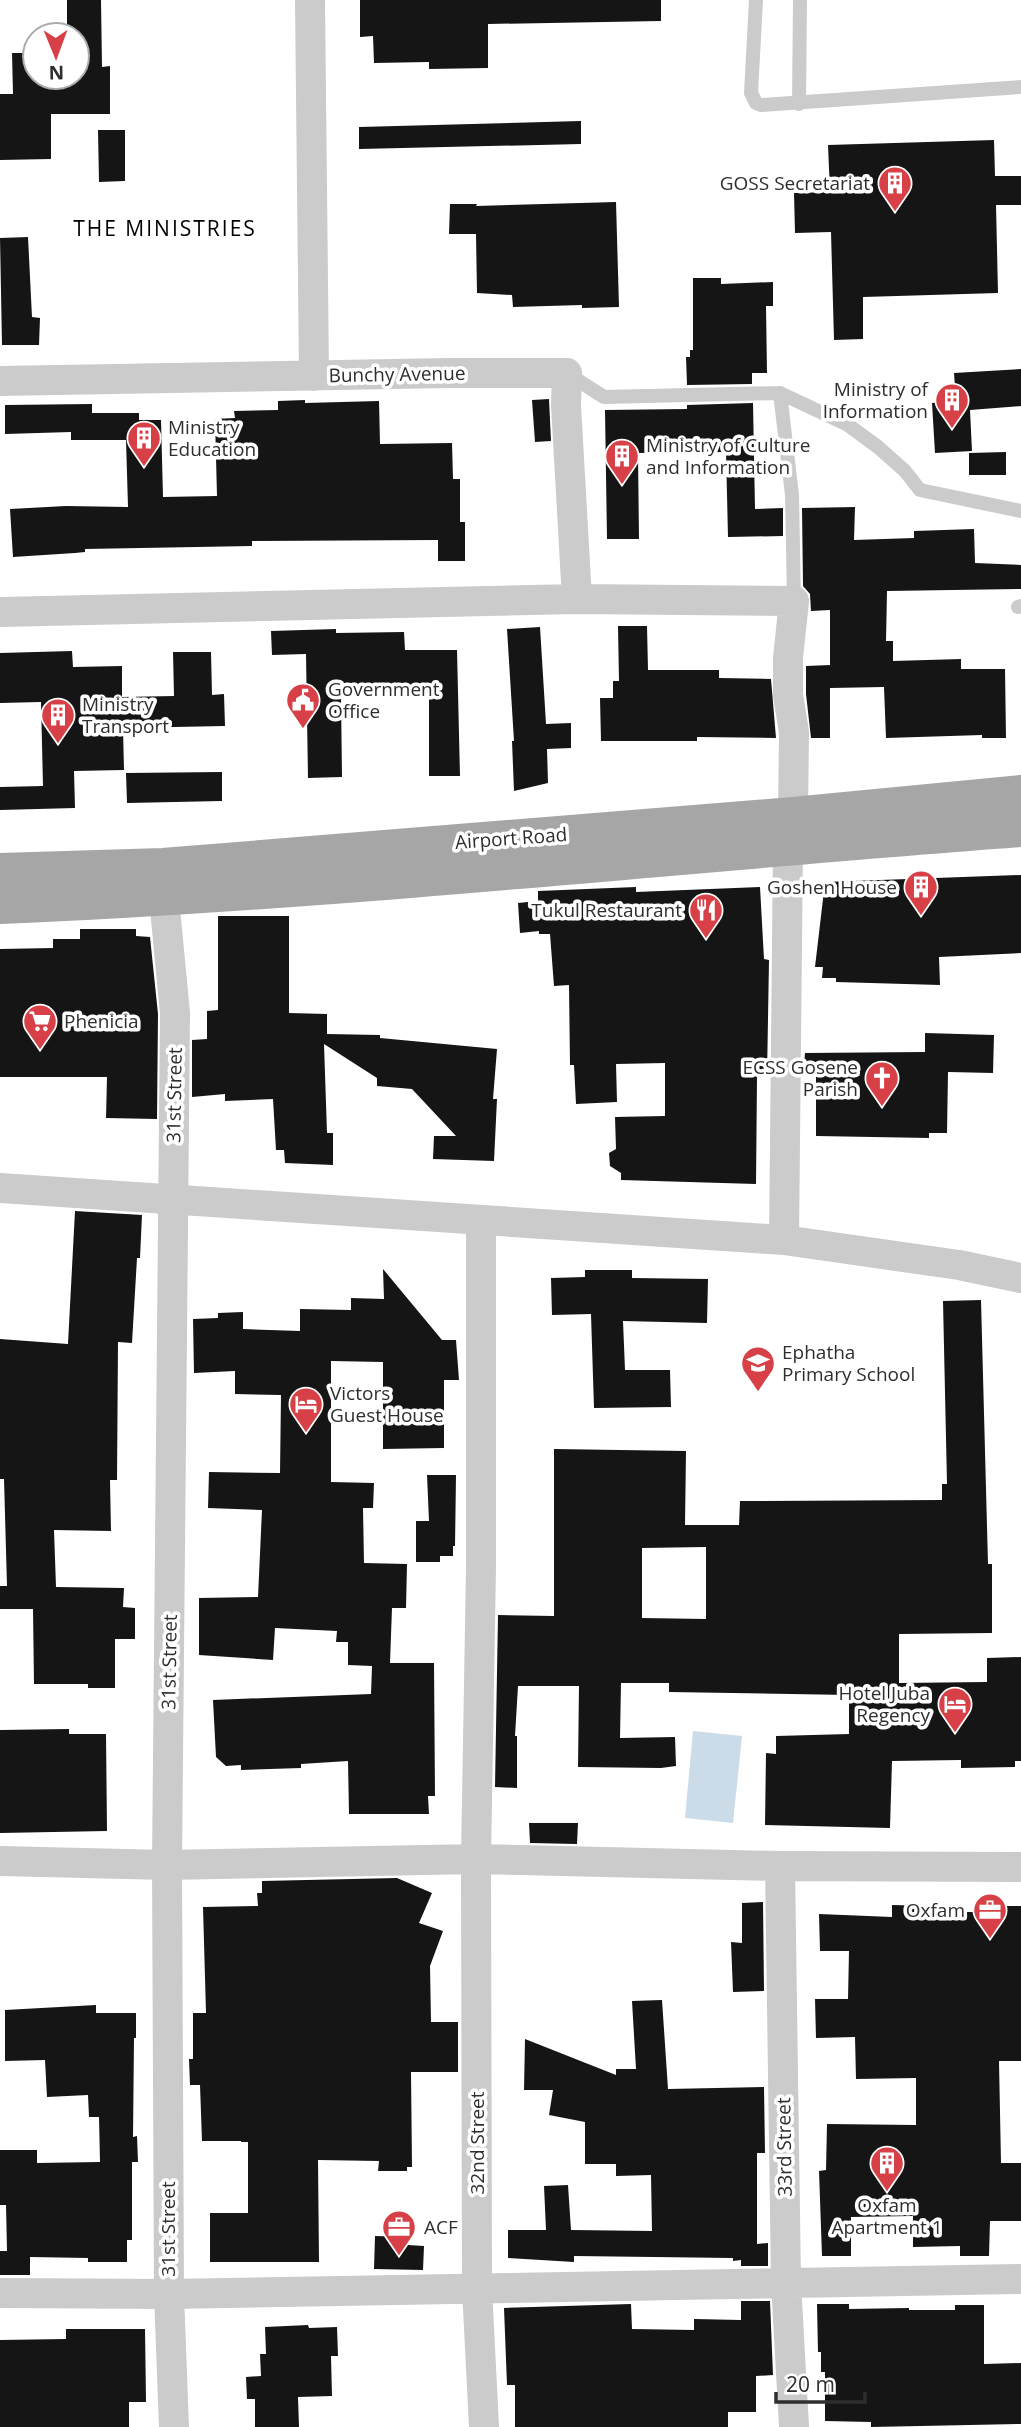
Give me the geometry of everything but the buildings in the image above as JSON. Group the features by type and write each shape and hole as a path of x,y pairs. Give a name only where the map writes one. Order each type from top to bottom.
{"main road":[{"name":"Airport Road","path":"0,905 164,898 791,831 1021,794"},
{"name":"Airport Road","path":"0,872 163,867 791,831 1021,828"}],"street":[{"path":"310,0 314,376"},
{"path":"567,373 566,405 577,599"},
{"name":"Bunchy Avenue","path":"0,381 567,373"},
{"path":"0,612 577,599 794,601 788,658 788,695 794,732 783,1240"},
{"name":"31st Street","path":"164,898 175,1013 167,1865 169,2294 174,2427"},
{"path":"0,1188 783,1240 959,1265 1021,1278"},
{"name":"32nd Street","path":"481,1220 477,2288 484,2427"},
{"path":"0,1861 167,1865 477,1859 780,1866 1021,1867"},
{"name":"33rd Street","path":"780,1866 786,2282 794,2427"},
{"path":"0,2293 169,2294 1021,2279"}],"lane":[{"path":"756,0 751,93 761,106 1021,87"},
{"path":"800,0 800,104"},
{"path":"567,373 604,397 779,393 848,425 905,471 920,491 1021,511"},
{"path":"779,393 792,495 794,601"}],"water":[{"path":"693,1731 742,1736 733,1823 685,1818"}],"place":[{"name":"GOSS Secretariat","path":"895,213"},
{"name":"Ministry of Information","path":"952,430"},
{"name":"Ministry Education","path":"144,468"},
{"name":"Ministry of Culture and Information","path":"622,486"},
{"name":"Government Office","path":"303,730"},
{"name":"Ministry Transport","path":"58,745"},
{"name":"Goshen House","path":"921,917"},
{"name":"Tukul Restaurant","path":"706,940"},
{"name":"Phenicia","path":"40,1051"},
{"name":"ECSS Gosene Parish","path":"882,1108"},
{"name":"Ephatha Primary School","path":"758,1393"},
{"name":"Victors Guest House","path":"306,1434"},
{"name":"Hotel Juba Regency","path":"955,1734"},
{"name":"Oxfam","path":"990,1940"},
{"name":"Oxfam Apartment 1","path":"887,2193"},
{"name":"ACF","path":"399,2257"}],"district":[{"name":"THE MINISTRIES","path":"165,228"}]}
